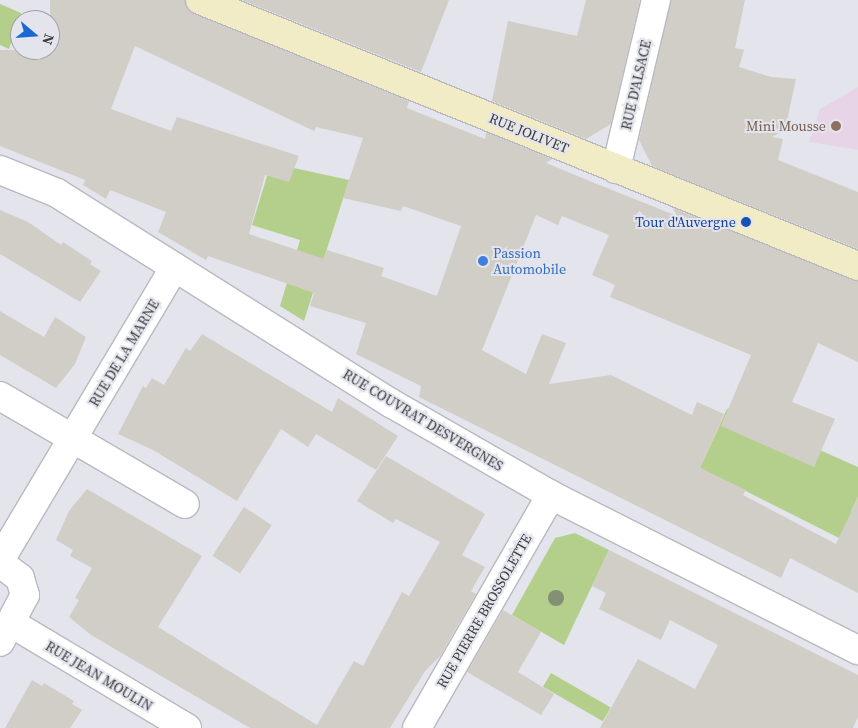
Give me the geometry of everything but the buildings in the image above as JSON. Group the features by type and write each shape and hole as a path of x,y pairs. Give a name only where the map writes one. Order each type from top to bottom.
{"street":[{"name":"RUE JOLIVET","path":"200,0 858,266"},
{"name":"RUE D'ALSACE","path":"616,169 656,0"},
{"name":"RUE COUVRAT DESVERGNES","path":"0,170 57,193 391,403 551,495 858,650"},
{"name":"RUE DE LA MARNE","path":"0,561 175,267"},
{"path":"0,396 185,504"},
{"name":"RUE PIERRE BROSSOLETTE","path":"417,728 551,495"},
{"path":"0,561 20,578 25,595 6,633"},
{"name":"RUE JEAN MOULIN","path":"6,633 187,728"}],"shaded area":[{"name":"Mini Mousse","path":"858,87 858,150 809,142 820,109"}],"green space":[{"path":"0,4 14,10 10,10 9,49 0,45"},
{"path":"271,163 349,180 304,321 280,306 300,240 252,225"},
{"path":"727,409 858,467 858,497 851,511 858,514 855,546 700,468"},
{"path":"575,533 609,550 564,645 512,615 555,538"},
{"path":"551,673 611,708 603,721 543,687"}],"place":[{"name":"Mini Mousse","path":"836,126"},
{"name":"Tour d'Auvergne","path":"746,222"},
{"name":"Passion Automobile","path":"483,261"}]}
